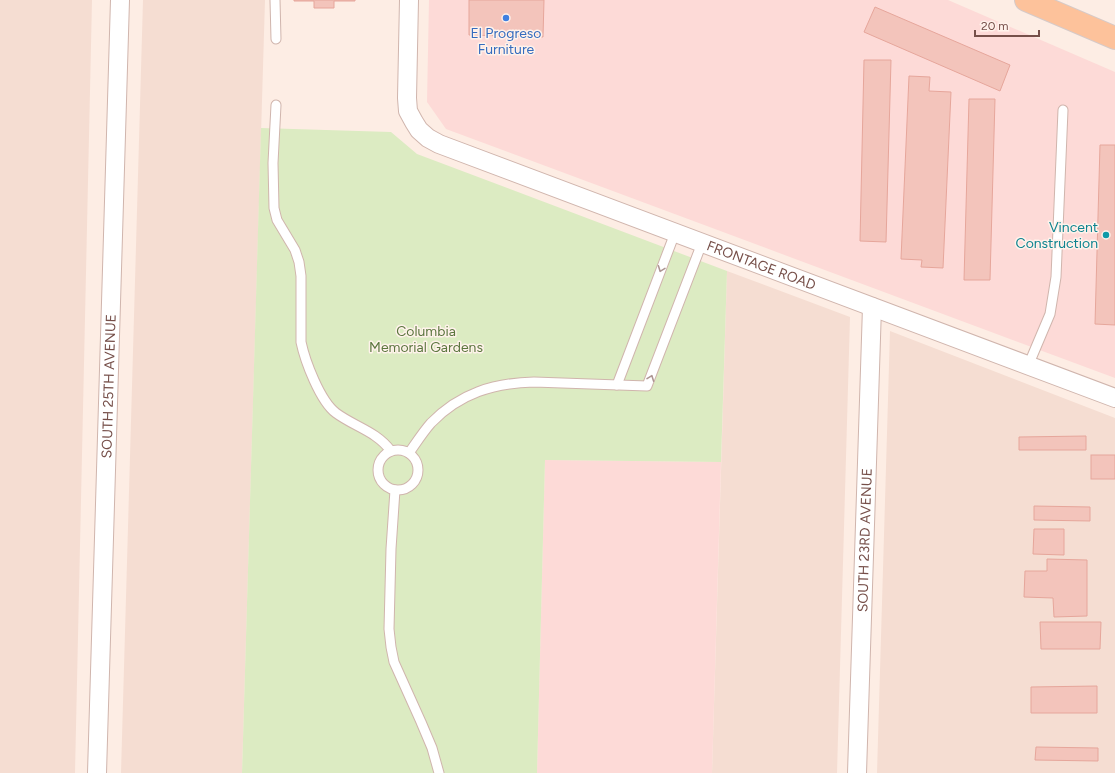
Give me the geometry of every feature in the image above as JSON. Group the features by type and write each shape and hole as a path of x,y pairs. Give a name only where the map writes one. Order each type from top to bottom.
{"main road":[{"path":"1026,0 1115,38"}],"street":[{"name":"SOUTH 25TH AVENUE","path":"97,773 120,0"},
{"name":"FRONTAGE ROAD","path":"409,0 408,112 419,130 428,138 439,144 1115,398"},
{"name":"SOUTH 23RD AVENUE","path":"857,773 872,307"}],"lane":[{"path":"275,0 276,39"},
{"path":"276,105 273,163 274,208 277,220 295,250 299,262 301,276 301,342 303,352 310,371 328,406 336,413 378,437 391,451"},
{"path":"1028,366 1050,314 1056,277 1063,110"},
{"path":"617,385 675,233"},
{"path":"409,453 431,424 446,409 483,389 516,383 534,382 647,386 702,243"},
{"path":"395,449 402,450 409,453 417,462 418,469 415,481 405,489 395,490 386,487 378,476 377,469 379,462 383,456 391,451 395,449"},
{"path":"395,490 389,629 391,647 394,662 424,728 432,748 439,773"}],"shaded area":[{"path":"0,0 92,0 75,773 0,773"},
{"path":"143,0 265,0 242,773 121,773"},
{"path":"429,0 948,0 1115,72 1115,378 446,129 427,102"},
{"path":"727,271 850,317 837,773 712,773"},
{"path":"890,331 1115,418 1115,773 877,773"},
{"path":"545,460 721,462 712,773 537,773"}],"green space":[{"name":"Columbia Memorial Gardens","path":"261,128 391,132 417,154 727,271 721,462 545,460 537,773 242,773"}],"building":[{"path":"294,0 355,1 334,1 334,8 314,8 314,1"},
{"name":"El Progreso Furniture","path":"469,0 544,0 543,37 469,35"},
{"path":"875,7 1010,65 1000,91 864,32"},
{"path":"864,60 891,60 886,242 860,241"},
{"path":"909,76 930,77 929,91 951,92 943,268 921,267 922,260 901,259"},
{"path":"969,99 995,99 990,280 964,280"},
{"name":"Vincent Construction","path":"1100,145 1115,145 1115,325 1095,324"},
{"path":"1086,436 1086,450 1019,450 1019,437"},
{"path":"1091,455 1115,455 1115,479 1091,479"},
{"path":"1034,506 1090,507 1090,521 1034,520"},
{"path":"1034,529 1064,529 1064,555 1033,554"},
{"path":"1047,559 1087,560 1087,616 1054,617 1053,598 1024,597 1025,571 1047,571"},
{"path":"1040,622 1101,622 1100,649 1041,649"},
{"path":"1097,686 1097,713 1031,713 1031,687"},
{"path":"1036,747 1098,748 1098,761 1035,760"}],"place":[{"name":"El Progreso Furniture","path":"506,18"},
{"name":"Vincent Construction","path":"1106,235"}]}
